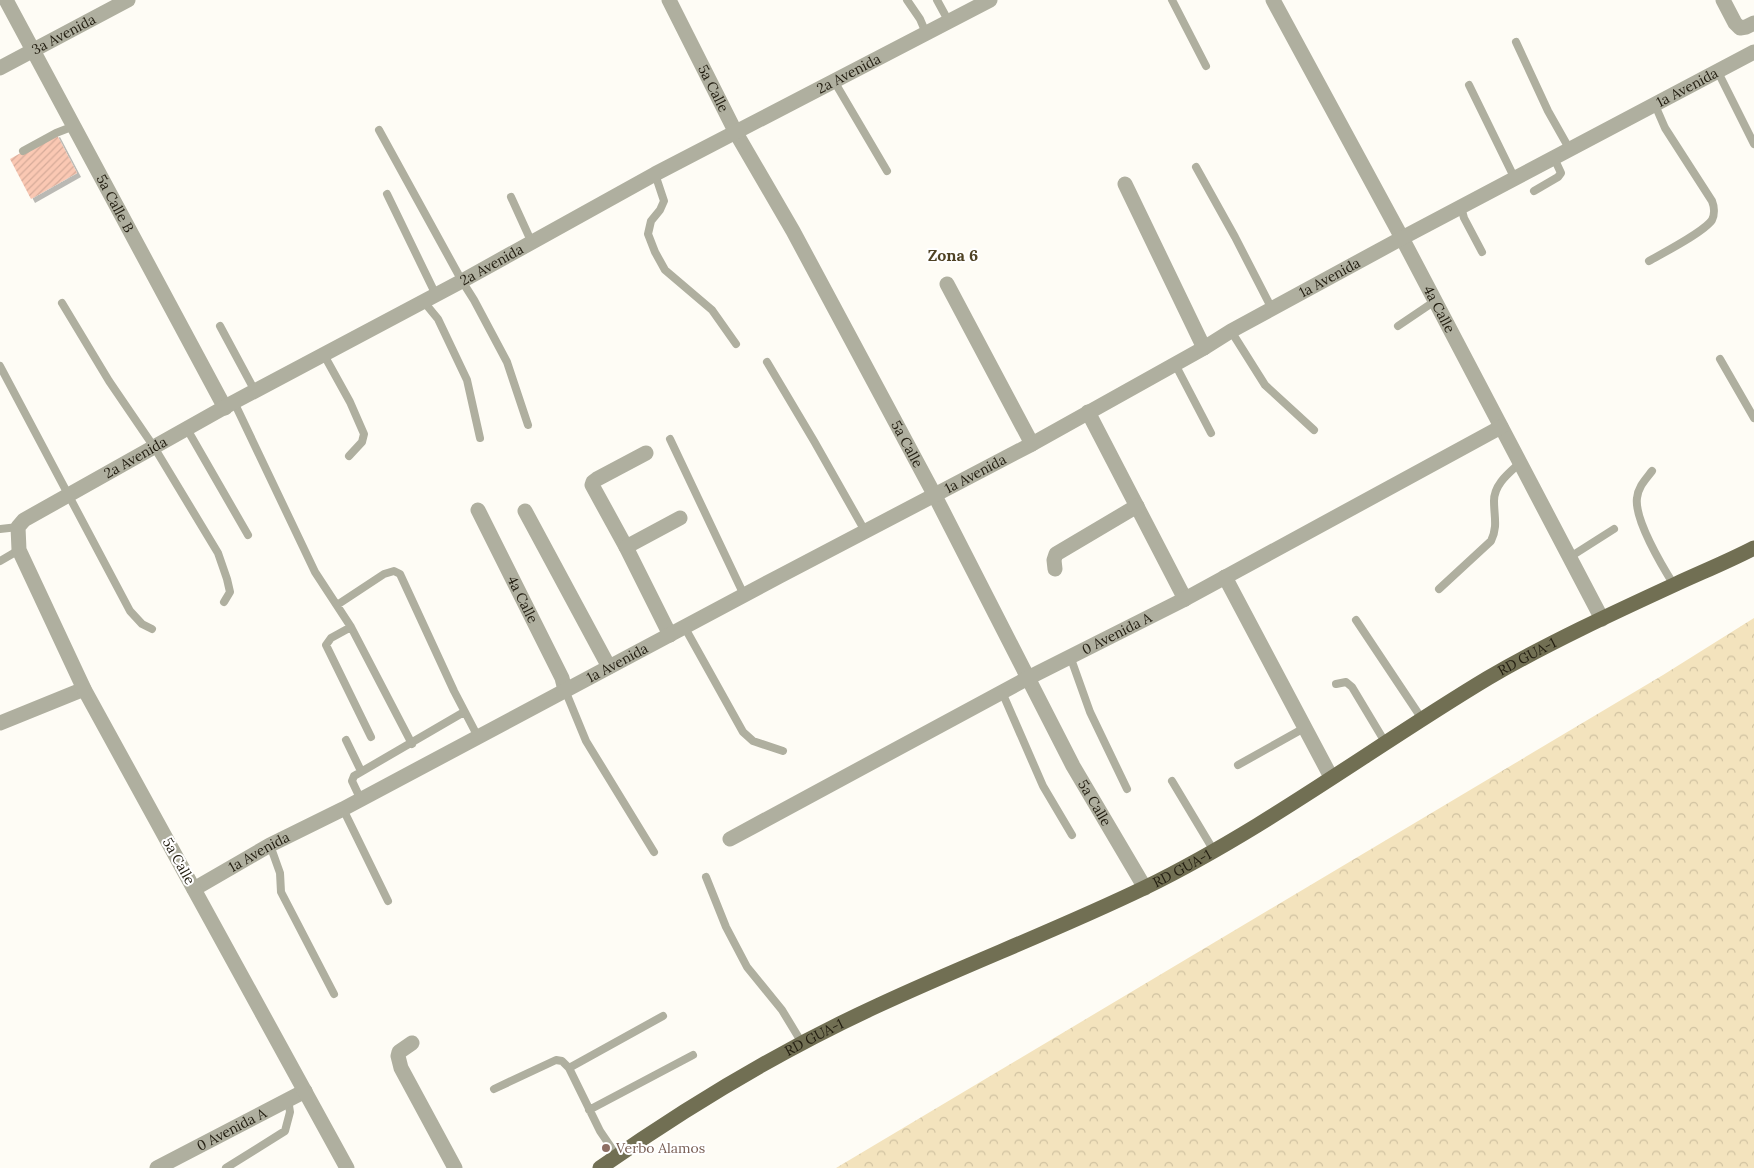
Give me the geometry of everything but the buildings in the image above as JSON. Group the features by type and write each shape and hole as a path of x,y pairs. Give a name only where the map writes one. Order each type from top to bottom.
{"main road":[{"name":"RD GUA-1","path":"600,1168 741,1077 802,1043 879,1005 1146,888 1214,851 1490,677 1542,648 1754,548"}],"street":[{"name":"5a Calle B","path":"6,0 230,405"},
{"name":"5a Calle","path":"669,0 736,133 793,230 934,494 1073,766 1146,888"},
{"name":"2a Avenida","path":"18,527 24,520 187,428 462,281 655,174 990,0"},
{"name":"4a Calle","path":"1273,0 1402,238 1602,619"},
{"path":"1723,0 1735,24 1740,28 1754,24"},
{"name":"3a Avenida","path":"0,68 124,1"},
{"name":"1a Avenida","path":"194,889 270,845 361,800 864,531 1032,444 1231,331 1402,238 1751,55"},
{"path":"1125,184 1204,348"},
{"path":"947,284 1032,444"},
{"path":"1088,412 1185,599"},
{"name":"0 Avenida A","path":"730,839 1028,678 1185,599 1501,427"},
{"path":"646,453 593,482 592,486 670,635"},
{"path":"1055,569 1054,560 1056,554 1137,506"},
{"name":"4a Calle","path":"478,510 562,678 565,690"},
{"path":"524,511 610,667"},
{"path":"626,548 680,518"},
{"path":"18,527 19,550"},
{"name":"5a Calle","path":"19,550 84,689 347,1168"},
{"path":"1225,577 1306,726 1331,777"},
{"path":"0,723 84,689"},
{"path":"412,1043 399,1052 398,1056 402,1068 455,1168"},
{"name":"0 Avenida A","path":"156,1168 305,1091"}],"lane":[{"path":"906,0 920,19 926,33"},
{"path":"938,0 949,22"},
{"path":"1172,0 1206,66"},
{"path":"1516,42 1548,111 1570,150"},
{"path":"1718,72 1754,144"},
{"path":"834,81 887,171"},
{"path":"1469,84 1515,179"},
{"path":"1649,261 1701,230 1712,220 1714,209 1712,200 1665,128 1655,105"},
{"path":"23,151 56,133 74,126"},
{"path":"379,130 507,362 528,426"},
{"path":"1534,190 1558,177 1561,173 1554,158"},
{"path":"1196,168 1235,237 1272,309"},
{"path":"655,174 664,201 660,210 651,221 648,234 655,252 665,270 712,310 736,344"},
{"path":"387,194 438,319 467,380 480,438"},
{"path":"510,197 532,243"},
{"path":"1461,207 1464,218 1482,252"},
{"path":"1398,326 1435,301"},
{"path":"62,303 109,381 154,447 218,553 228,580 230,592 224,602"},
{"path":"220,326 255,391"},
{"path":"1231,331 1265,385 1314,430"},
{"path":"324,355 350,402 364,434 362,442 349,456"},
{"path":"1720,359 1754,418"},
{"path":"768,362 864,531"},
{"path":"1175,364 1210,433"},
{"path":"0,366 130,611 142,624 152,629"},
{"path":"230,405 315,572 351,628 412,744"},
{"path":"187,428 248,535"},
{"path":"670,440 744,595"},
{"path":"1439,588 1491,541 1495,532 1494,499 1496,490 1504,478 1521,462"},
{"path":"1652,471 1639,488 1636,500 1640,519 1659,561 1674,585"},
{"path":"0,529 18,527"},
{"path":"1570,556 1614,529"},
{"path":"0,561 19,550"},
{"path":"337,605 384,574 394,571 400,574 464,712 478,737"},
{"path":"1356,620 1422,719"},
{"path":"351,628 331,638 326,645 371,737"},
{"path":"684,628 743,732 753,741 783,750"},
{"path":"1070,656 1090,712 1127,789"},
{"path":"1336,684 1346,682 1352,687 1385,742"},
{"path":"565,690 586,741 654,852"},
{"path":"1002,692 1043,786 1072,835"},
{"path":"361,800 352,779 361,771 412,744 464,712"},
{"path":"1238,765 1306,726"},
{"path":"346,740 361,771"},
{"path":"1172,781 1214,851"},
{"path":"343,809 388,901"},
{"path":"270,845 280,873 280,892 334,994"},
{"path":"706,878 726,927 747,967 782,1010 802,1043"},
{"path":"569,1068 663,1016"},
{"path":"589,1110 693,1054"},
{"path":"494,1089 556,1060 562,1061 569,1068 589,1110 617,1156"},
{"path":"226,1168 285,1131 290,1112 288,1099"}],"green space":[{"path":"1754,618 1754,1168 836,1168 1663,675"}],"place":[{"name":"Verbo Alamos","path":"606,1148"}],"district":[{"name":"Zona 6","path":"953,255"}]}
